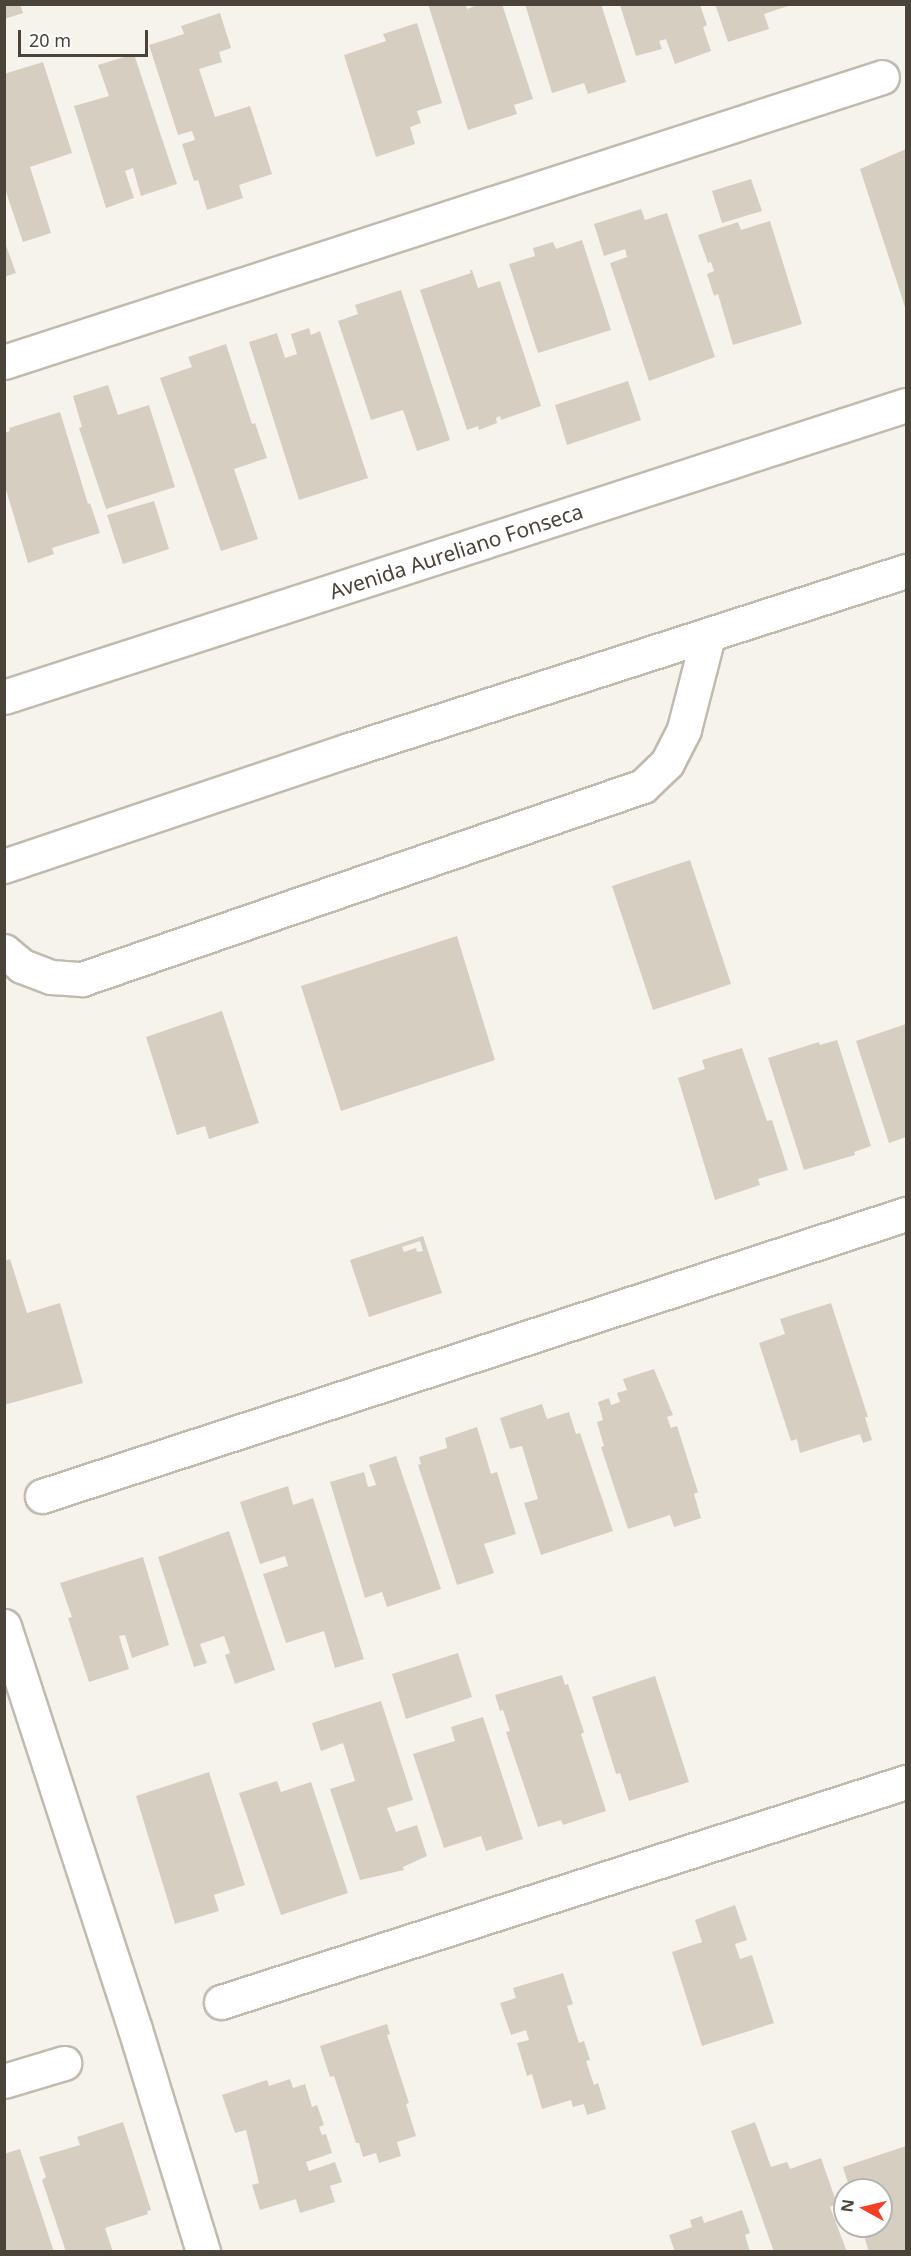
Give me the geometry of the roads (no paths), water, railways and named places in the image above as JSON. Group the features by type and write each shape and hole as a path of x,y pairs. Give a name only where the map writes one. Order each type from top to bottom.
{"street":[{"path":"4,362 882,77"},
{"name":"Avenida Aureliano Fonseca","path":"4,697 906,405"},
{"path":"4,866 349,750 906,571"},
{"path":"4,951 22,966 51,977 82,979 643,786 667,763 684,729 708,636"},
{"path":"42,1496 906,1214"},
{"path":"4,1626 135,2029 203,2252"},
{"path":"221,2002 906,1782"},
{"path":"4,2081 64,2062"}]}
